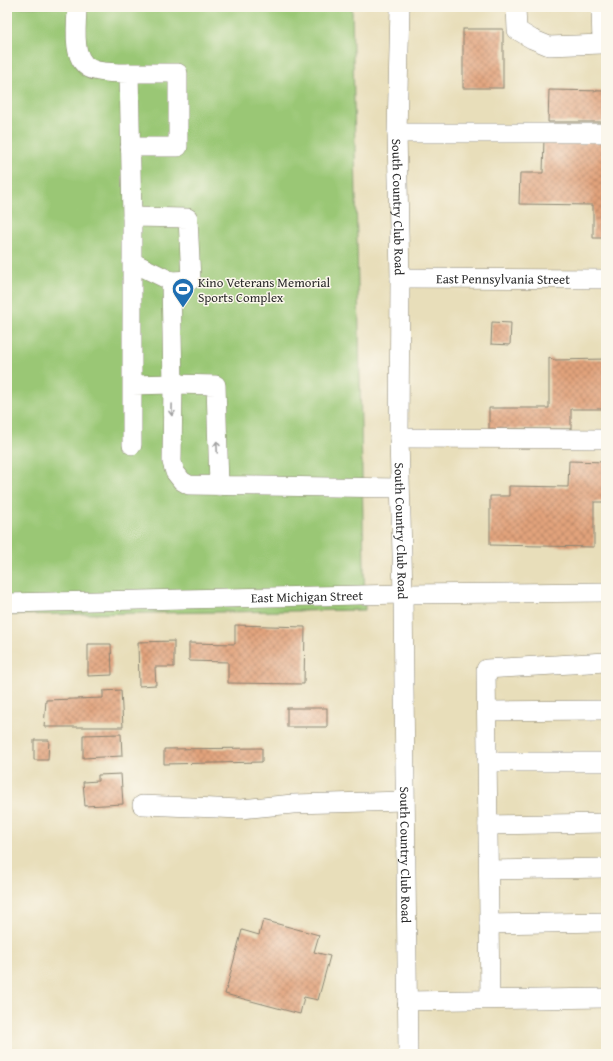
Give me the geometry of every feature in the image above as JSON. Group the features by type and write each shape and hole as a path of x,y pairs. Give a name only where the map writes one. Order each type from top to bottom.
{"street":[{"path":"77,7 76,48 82,62 90,69 129,73 178,73 178,147 130,148"},
{"name":"South Country Club Road","path":"400,7 398,133 400,278 399,438 403,594 408,1054"},
{"path":"516,7 516,30 532,39 550,46 602,44 601,7"},
{"path":"129,73 132,216 132,445"},
{"path":"398,133 606,133"},
{"path":"132,216 188,218 191,280 171,281 132,262"},
{"name":"East Pennsylvania Street","path":"400,278 606,279"},
{"path":"171,281 173,384 172,455 175,472 182,481 189,485 219,486 400,488"},
{"path":"132,385 216,385 219,486"},
{"path":"399,438 606,439"},
{"name":"East Michigan Street","path":"7,604 403,594 606,592"},
{"path":"490,999 486,669 606,662"},
{"path":"487,711 606,710"},
{"path":"487,762 606,762"},
{"path":"142,805 241,809 293,804 405,800"},
{"path":"488,825 606,823"},
{"path":"489,870 606,868"},
{"path":"490,924 606,922"},
{"path":"407,1001 606,998"}],"green space":[{"name":"Kino Veterans Memorial Sports Complex","path":"7,7 352,8 365,610 7,615"}],"building":[{"path":"463,29 503,29 503,88 463,88"},
{"path":"549,90 606,91 606,122 548,122"},
{"path":"544,138 606,138 606,238 593,238 593,205 519,204 520,173 543,173"},
{"path":"492,322 511,323 510,345 491,344"},
{"path":"549,357 554,360 606,359 606,409 571,409 571,429 489,429 489,408 549,408"},
{"path":"569,461 606,462 606,502 594,502 594,547 490,545 490,496 509,496 509,486 568,487"},
{"path":"235,625 305,627 304,684 228,683 228,662 189,661 189,643 235,644"},
{"path":"174,641 174,667 155,667 156,685 139,686 138,642"},
{"path":"88,644 111,644 112,675 88,676"},
{"path":"121,690 123,727 44,727 46,700 103,698 103,691"},
{"path":"287,708 327,708 327,727 287,727"},
{"path":"121,734 122,756 83,758 83,735"},
{"path":"34,740 49,740 48,760 34,760"},
{"path":"262,748 262,762 164,764 164,749"},
{"path":"121,774 123,804 85,806 83,782 98,781 98,775"},
{"path":"263,920 319,935 314,952 330,956 318,1000 304,997 300,1014 225,994 242,930 259,935"}],"place":[{"name":"Kino Veterans Memorial Sports Complex","path":"183,308"}]}
